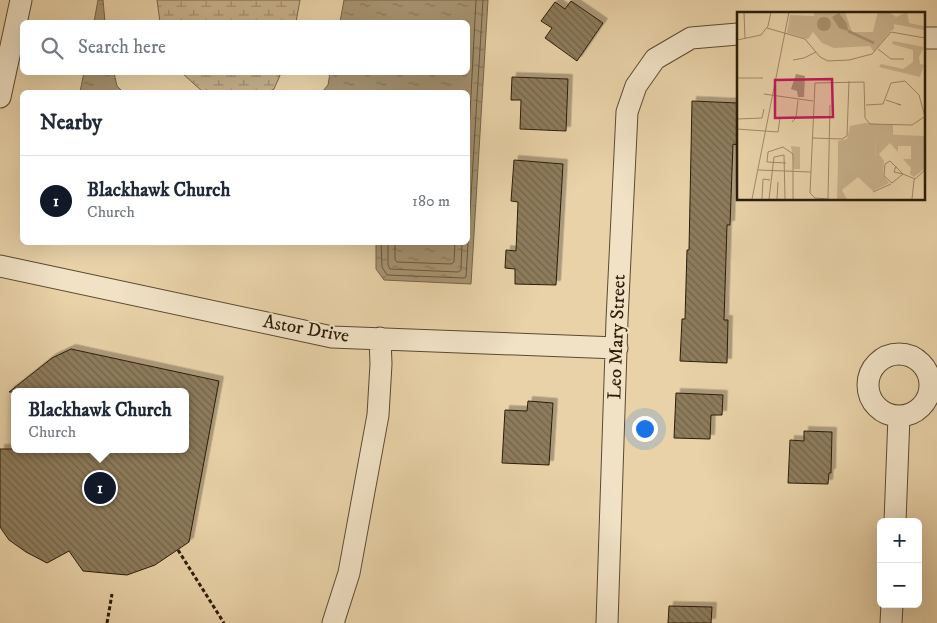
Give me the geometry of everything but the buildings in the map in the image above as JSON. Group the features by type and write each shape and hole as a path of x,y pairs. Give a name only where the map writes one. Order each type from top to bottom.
{"street":[{"path":"0,97 21,0"},
{"name":"Leo Mary Street","path":"606,623 627,112 636,86 655,59 691,38 737,34"},
{"path":"924,38 937,38"},
{"name":"Astor Drive","path":"0,266 332,336 617,348"},
{"path":"333,623 349,573 378,415 381,364 380,338"},
{"path":"895,518 899,416"},
{"path":"891,623 892,608"}],"path":[{"path":"178,550 224,623"},
{"path":"107,623 112,594"}],"green space":[{"path":"157,0 300,0 296,20 160,20"},
{"path":"184,75 280,75 272,90 201,90"}],"water":[{"path":"98,0 103,0 105,20 94,20"},
{"path":"344,0 488,0 471,284 384,280 376,269 376,245 470,245 470,90 324,90 328,85 330,75 470,75 470,20 340,20"},
{"path":"83,75 114,75 117,86 121,90 80,90"}],"place":[{"name":"Blackhawk Church","path":"100,488"}]}
